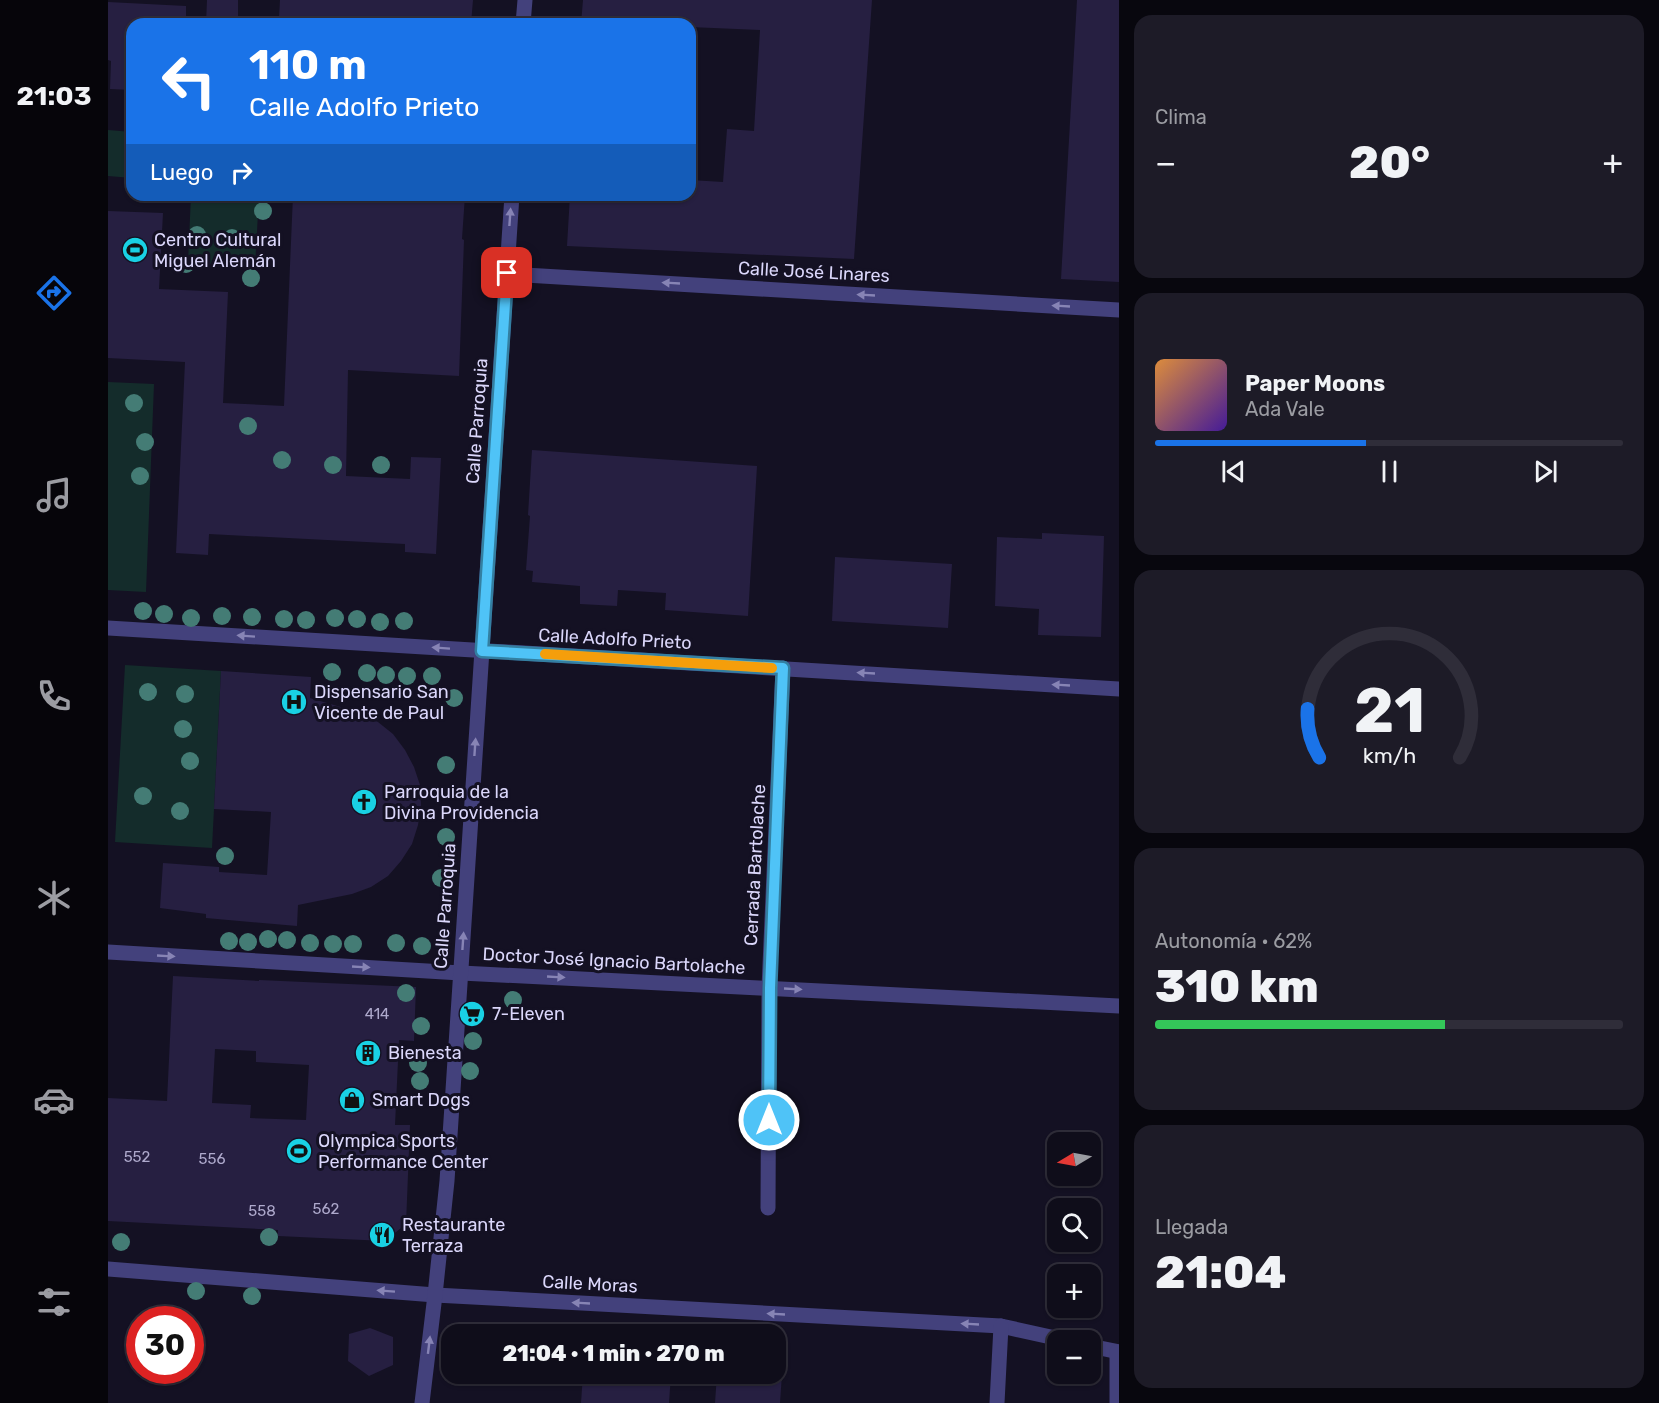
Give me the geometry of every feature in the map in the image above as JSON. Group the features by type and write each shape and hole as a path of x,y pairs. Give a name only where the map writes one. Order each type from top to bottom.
{"street":[{"path":"524,18 525,0"},
{"name":"Calle Parroquia","path":"422,1403 447,1180 512,201"},
{"name":"Calle José Linares","path":"507,273 1119,310"},
{"name":"Calle Adolfo Prieto","path":"108,628 1119,689"},
{"name":"Cerrada Bartolache","path":"768,1208 770,988 783,668"},
{"name":"Doctor José Ignacio Bartolache","path":"108,952 461,973 1119,1006"},
{"name":"Calle Moras","path":"108,1269 435,1295 1001,1326 1047,1336"},
{"path":"997,1403 1001,1326"},
{"path":"1101,1348 1118,1352 1117,1403"}],"green space":[{"path":"108,130 126,132 126,178 108,176"},
{"path":"191,201 259,201 255,267 188,263"},
{"path":"108,382 154,384 146,592 108,590"},
{"path":"125,665 221,671 212,848 115,842"}],"building":[{"path":"207,0 238,0 238,18 206,18"},
{"path":"280,0 473,0 472,18 279,18"},
{"path":"583,0 872,0 854,259 567,246 570,201 696,201 696,180 723,182 727,129 754,131 760,30 696,27 696,18 582,18"},
{"path":"1077,0 1119,0 1119,282 1061,279"},
{"path":"108,2 186,6 186,18 126,18 126,90 110,89 111,61 108,60"},
{"path":"293,201 465,201 459,376 348,370 346,476 410,479 411,457 441,458 436,554 405,552 405,544 209,534 208,555 176,553 185,362 108,358 108,211 163,213 159,289 228,292 223,403 284,406"},
{"path":"532,450 757,466 748,616 665,610 666,593 618,590 617,606 580,604 580,586 532,582 533,571 526,570"},
{"path":"1042,533 1104,536 1101,637 1038,635 1039,609 995,606 997,537 1042,539"},
{"path":"835,557 952,564 948,628 832,621"},
{"path":"221,671 311,677 310,698 361,713 378,722 393,734 414,767 420,785 421,805 412,844 388,876 371,887 352,894 298,905 297,926 206,918 206,914 160,908 163,863 219,867 219,872 267,875 271,812 214,809"},
{"path":"173,976 416,987 414,1041 399,1040 395,1125 410,1125 406,1224 385,1241 278,1236 278,1230 108,1221 108,1098 167,1101","holes":["215,1049 256,1051 256,1062 309,1065 306,1120 250,1118 251,1105 212,1103"]},
{"path":"370,1328 393,1337 393,1365 369,1376 348,1361 349,1334"},
{"path":"582,1384 670,1384 669,1403 581,1403"},
{"path":"716,1384 781,1384 780,1403 715,1403"}],"slow traffic":[{"path":"545,654 772,668"}],"place":[{"name":"Centro Cultural Miguel Alemán","path":"135,250"},
{"name":"Dispensario San Vicente de Paul","path":"294,702"},
{"name":"Parroquia de la Divina Providencia","path":"364,802"},
{"name":"7-Eleven","path":"472,1014"},
{"name":"Bienesta","path":"368,1053"},
{"name":"Smart Dogs","path":"352,1100"},
{"name":"Olympica Sports Performance Center","path":"299,1151"},
{"name":"Restaurante Terraza","path":"382,1235"}],"route":[{"path":"507,273 482,651 783,668 770,988 769,1120"}]}
